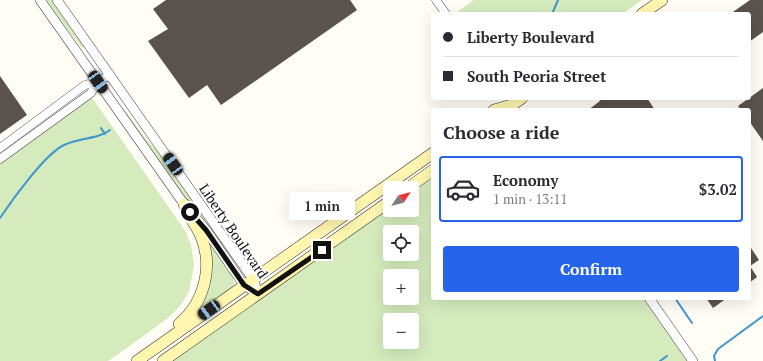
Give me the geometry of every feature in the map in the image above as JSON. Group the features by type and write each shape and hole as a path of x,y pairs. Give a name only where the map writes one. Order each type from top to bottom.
{"main road":[{"path":"645,12 662,0"},
{"path":"510,106 519,100"},
{"path":"137,361 431,154"},
{"path":"418,181 431,171"},
{"path":"159,346 166,334 182,322 193,308 202,292 206,275 207,259 205,247 198,230 186,211 184,204"},
{"path":"163,361 383,206"}],"street":[{"name":"Liberty Boulevard","path":"40,0 184,204 258,294"},
{"name":"Liberty Boulevard","path":"57,0 110,75 249,282"},
{"path":"436,0 445,12"},
{"path":"0,148 85,85 98,82 110,75"},
{"path":"0,159 91,93 98,82"},
{"path":"650,300 693,361"}],"green space":[{"path":"45,0 52,0 84,47 82,48"},
{"path":"474,0 642,0 625,12 457,12"},
{"path":"90,98 93,99 186,232 191,245 194,265 189,292 180,306 168,318 108,361 0,361 0,163"},
{"path":"124,109 145,138 164,158 229,254 227,254 187,203 123,111"},
{"path":"431,178 431,300 645,300 688,361 171,361 383,212 383,217 419,217 419,187"},
{"path":"208,241 233,277 234,283 232,288 196,314"}],"building":[{"path":"166,0 350,0 357,10 221,105 207,85 189,98 148,41 168,29 153,9"},
{"path":"750,0 763,0 763,32 751,41 751,12 733,12"},
{"path":"0,76 27,115 0,134"},
{"path":"763,88 763,141 751,124 751,108 740,108 738,106 746,100 751,100 751,97"},
{"path":"599,100 648,100 654,108 591,108"},
{"path":"751,248 759,260 751,265"},
{"path":"751,268 757,277 751,282"},
{"path":"707,300 724,300 713,308"}],"waterway":[{"path":"553,12 558,0"},
{"path":"101,128 105,134"},
{"path":"0,218 29,178 56,150 70,142 94,137 110,130"},
{"path":"676,300 692,323"},
{"path":"715,361 714,356 718,349 763,316"},
{"path":"660,361 667,356"}],"route":[{"path":"190,212 206,230 244,285 258,294 322,250"}]}
